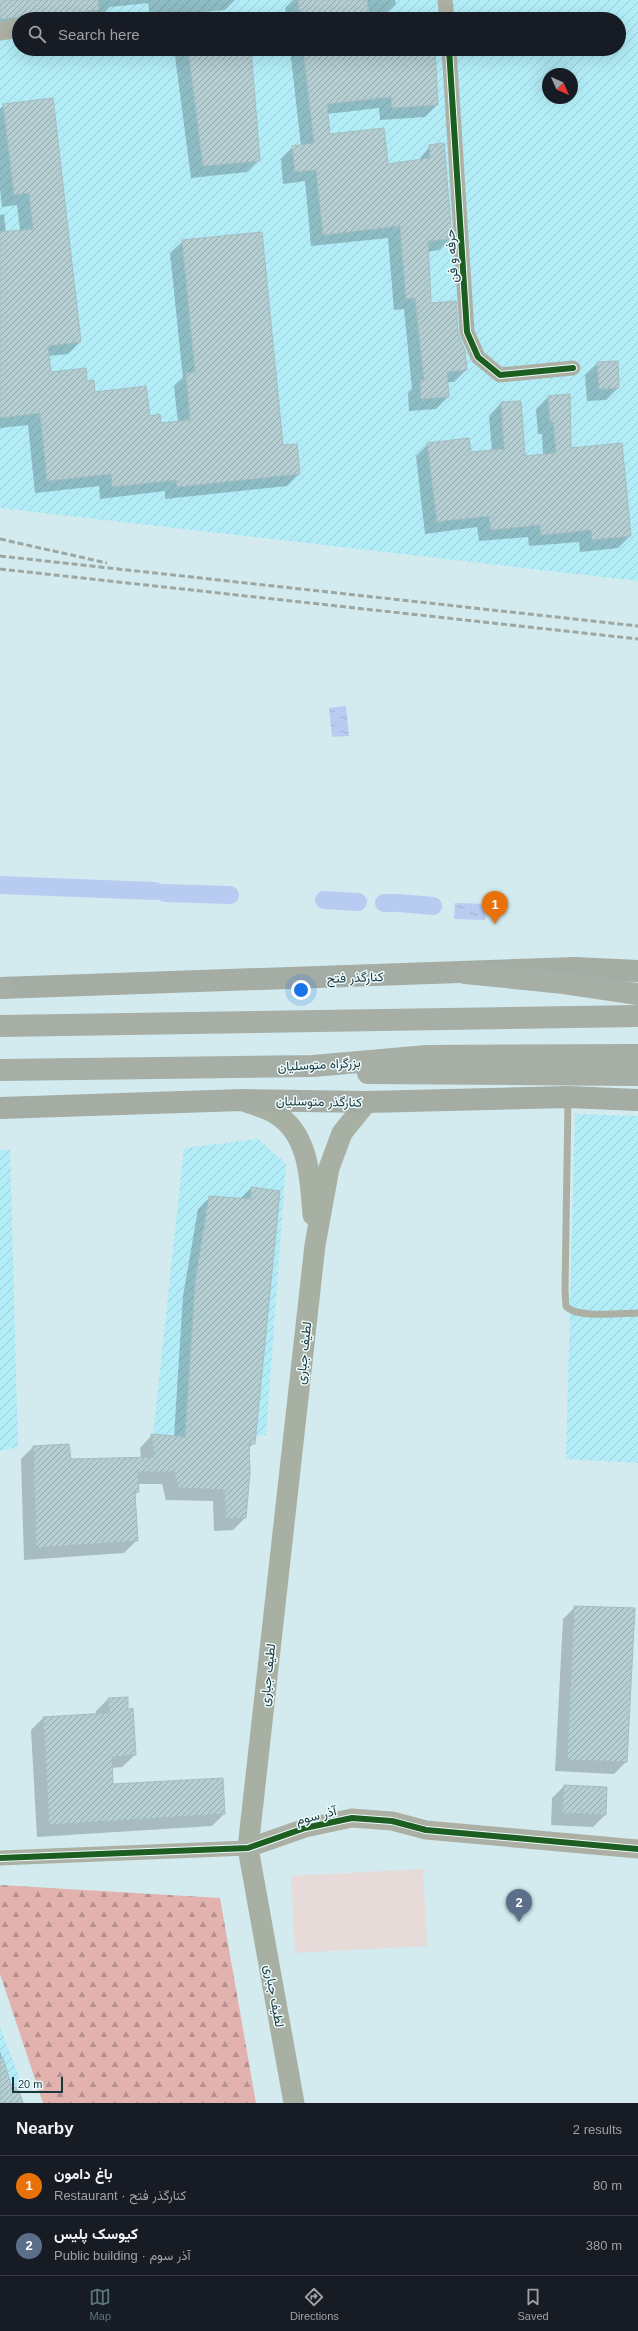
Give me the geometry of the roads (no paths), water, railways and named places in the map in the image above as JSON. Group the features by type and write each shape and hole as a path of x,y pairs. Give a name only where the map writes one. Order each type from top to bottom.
{"highway":[{"path":"465,973 564,983 638,994"},
{"path":"0,1026 638,1016"},
{"name":"بزرگراه متوسلیان","path":"0,1070 313,1066 427,1056 638,1055"},
{"path":"313,1066 370,1074 638,1075"}],"main road":[{"name":"کنارگذر فتح","path":"1,988 575,968 638,971"},
{"name":"کنارگذر متوسلیان","path":"0,1108 242,1100 367,1102 568,1097 638,1100"},
{"path":"242,1100 276,1114 291,1128 304,1148 310,1173 315,1246"},
{"path":"315,1246 329,1168 342,1133 367,1102"},
{"name":"لطیف جباری","path":"294,2103 248,1848 315,1246"}],"street":[{"path":"445,0 446,12"},
{"path":"0,31 12,29"},
{"name":"حرفه و فن","path":"449,56 467,332 478,357 500,375 573,368"},
{"name":"آذر سوم","path":"0,1858 248,1848 305,1828 352,1818 392,1821 426,1830 638,1849"}],"lane":[{"path":"568,1097 566,1306 572,1311 586,1314 638,1313"}],"water":[{"path":"346,706 349,736 332,737 329,708"},
{"path":"455,903 486,904 485,920 454,919"}],"waterway":[{"path":"0,885 155,891"},
{"path":"165,893 230,895"},
{"path":"324,900 358,902"},
{"path":"384,903 396,903"},
{"path":"399,903 433,906"}],"railway":[{"path":"0,539 107,563"},
{"path":"0,556 638,626"},
{"path":"0,569 638,639"}],"place":[{"name":"باغ دامون","path":"495,924"},
{"name":"کیوسک پلیس","path":"519,1922"}]}
